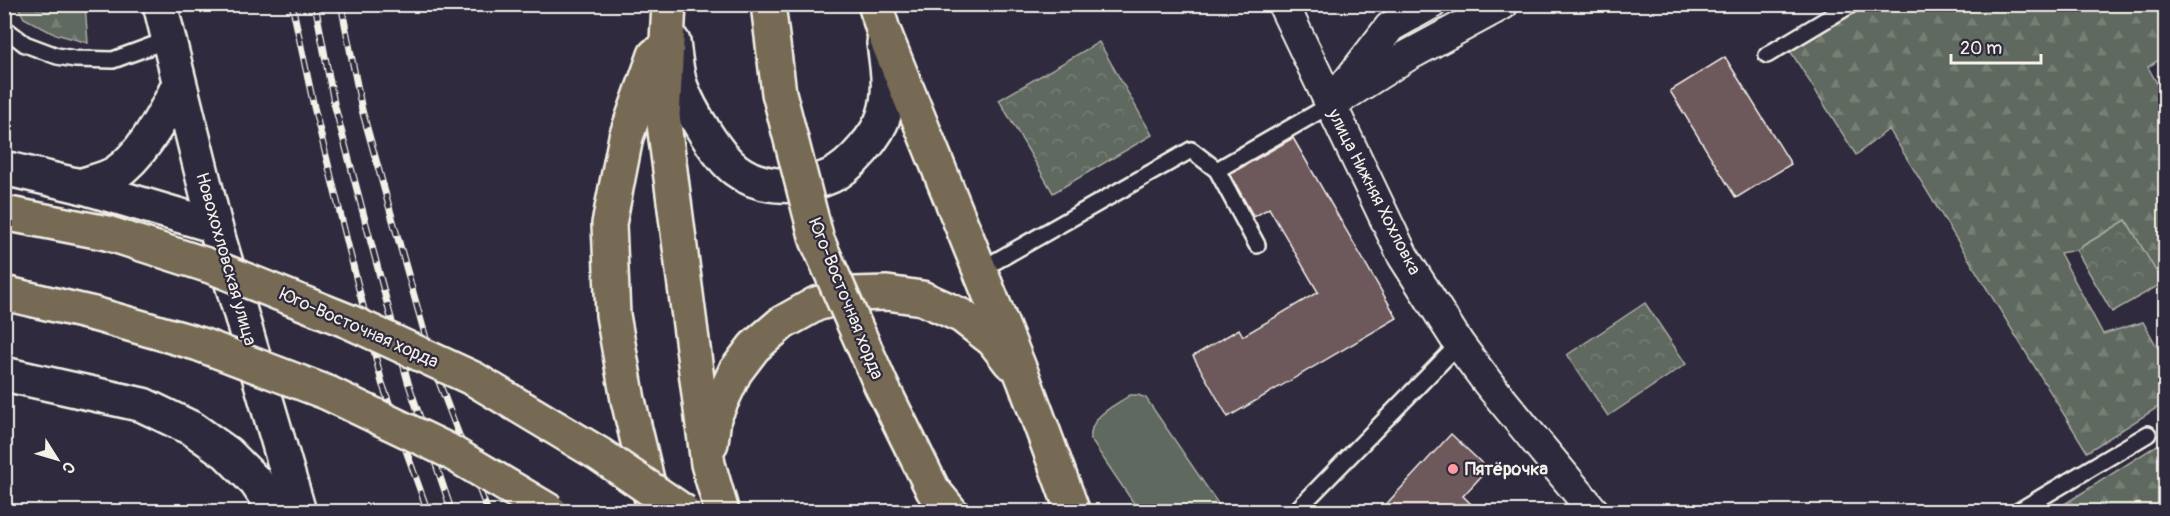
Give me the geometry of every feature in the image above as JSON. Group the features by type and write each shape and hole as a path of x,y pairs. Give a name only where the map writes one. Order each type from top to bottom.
{"main road":[{"name":"Юго-Восточная хорда","path":"768,4 779,93 817,240 881,386 943,504"},
{"path":"669,11 663,116 708,464 722,512"},
{"path":"655,512 628,400 613,315 609,224 627,137 669,11"},
{"path":"879,17 1073,512"},
{"name":"Юго-Восточная хорда","path":"4,213 118,236 213,267 348,321 474,379 599,454 684,512"},
{"path":"708,464 714,417 735,372 754,347 782,323 799,313 816,304 853,294 887,292 922,298 962,316 993,340 1023,380"},
{"path":"4,293 93,314 199,344 328,393 447,450 551,512"}],"street":[{"name":"Новохохловская улица","path":"160,4 215,226 299,512"},
{"name":"улица Нижняя Хохловка","path":"1283,4 1403,256 1459,344 1488,383 1594,512"},
{"path":"1330,105 1390,27 1431,4"},
{"path":"1330,105 1407,56 1503,4"},
{"path":"669,11 681,86 719,153 735,170 750,179 778,185 804,185 833,175 854,159 872,138 884,116 889,86 879,17"},
{"path":"80,186 116,173 142,147 167,110 179,84"},
{"path":"4,168 80,186 215,226"},
{"path":"4,374 143,405 193,429 235,460 256,482 276,512"}],"lane":[{"path":"1767,55 1852,4"},
{"path":"4,28 25,44 57,56 75,59 113,60 170,39"},
{"path":"1217,170 1330,105"},
{"path":"996,261 1191,150 1217,170 1257,245"},
{"path":"1295,512 1459,344"},
{"path":"2017,512 2148,434"}],"green space":[{"path":"17,5 85,5 88,43 52,33 24,18"},
{"path":"1851,5 2165,5 2165,56 2148,67 2165,98 2165,288 2126,220 2076,250 2060,253 2103,334 2143,322 2165,361 2165,418 2158,407 2087,452 1889,129 1856,155 1789,49"},
{"path":"1099,42 1152,135 1053,193 999,100"},
{"path":"2126,220 2163,283 2112,312 2076,250"},
{"path":"1645,303 1686,364 1608,416 1567,355"},
{"path":"1130,395 1146,398 1223,511 1139,511 1091,440 1093,425 1098,418"},
{"path":"2165,440 2165,511 2068,511 2063,505"}],"building":[{"path":"1725,57 1791,164 1736,198 1670,91"},
{"path":"1293,138 1397,318 1228,417 1193,356 1239,329 1243,336 1318,292 1269,208 1254,217 1230,174"},
{"path":"1451,434 1488,469 1463,496 1479,512 1379,512"}],"railway":[{"path":"292,4 314,107 382,383 428,512"},
{"path":"315,4 334,103 408,382 452,512"},
{"path":"341,4 362,110 436,374 488,512"}],"place":[{"name":"Пятёрочка","path":"1453,469"}]}
